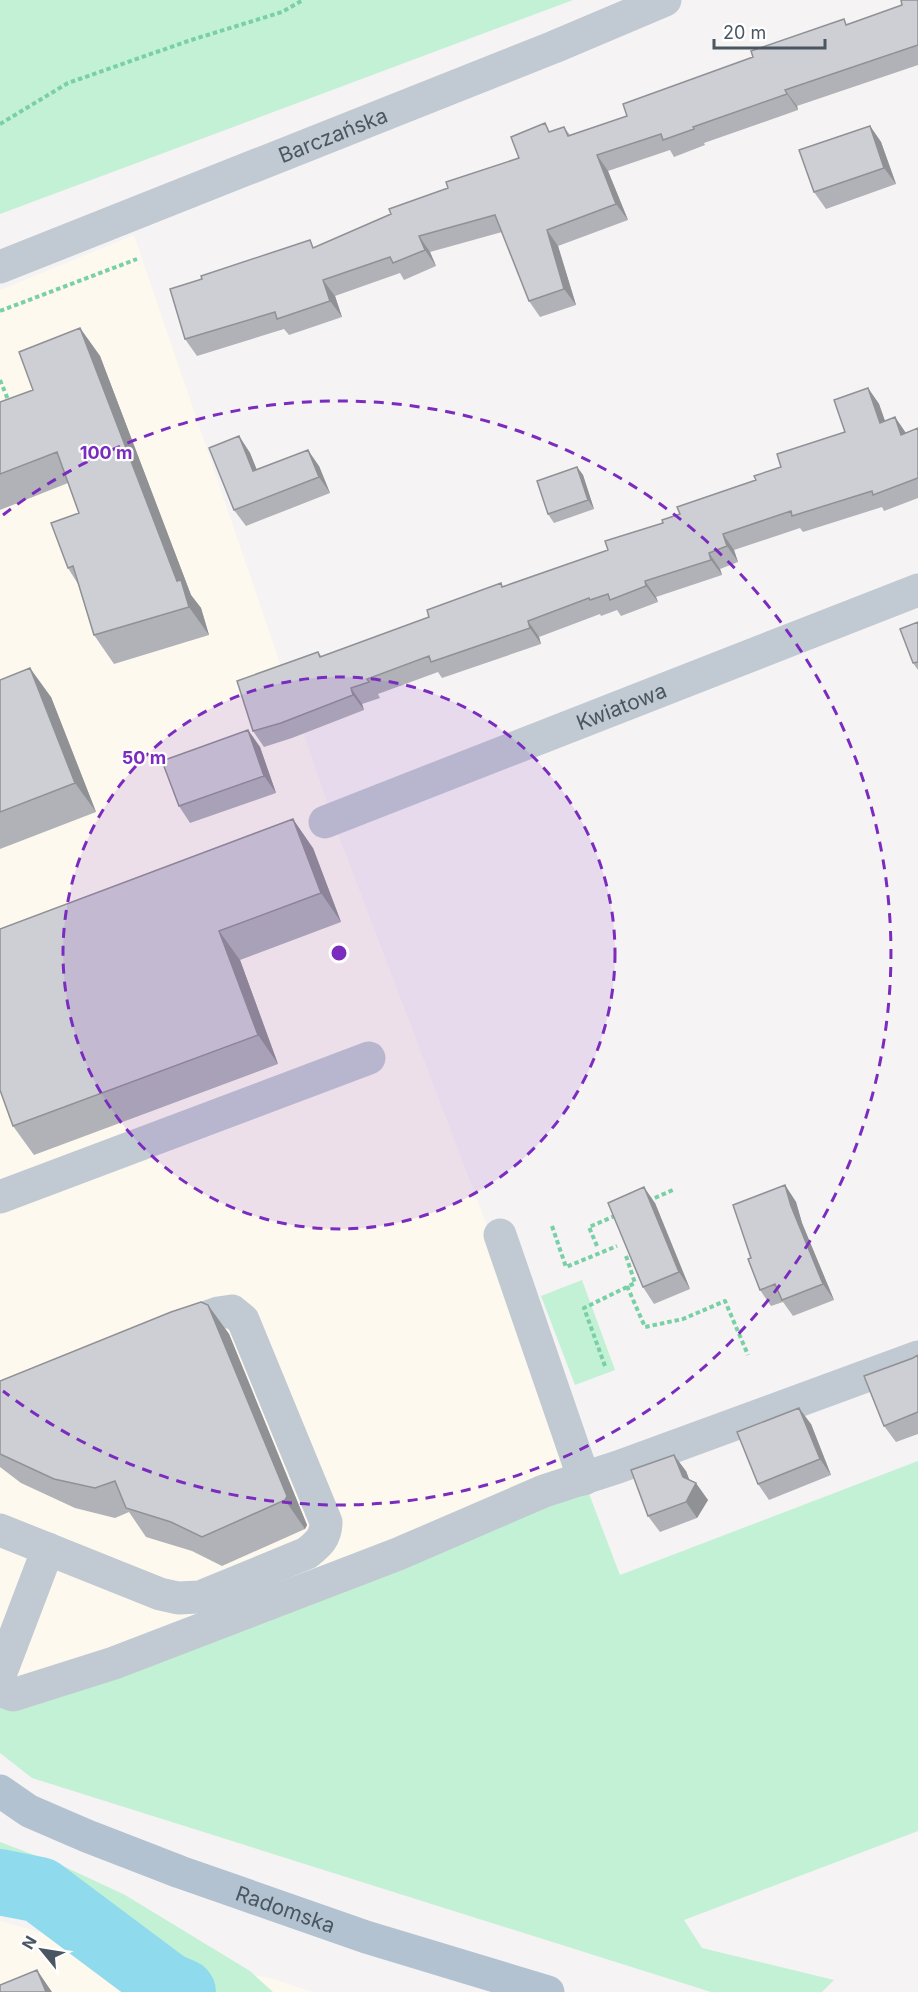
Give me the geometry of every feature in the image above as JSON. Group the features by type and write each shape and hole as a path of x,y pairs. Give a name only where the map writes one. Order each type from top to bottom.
{"main road":[{"name":"Radomska","path":"0,1791 15,1808 213,1883 366,1937 548,1992"}],"street":[{"name":"Barczańska","path":"0,267 543,51 665,0"},
{"name":"Kwiatowa","path":"325,822 918,590"},
{"path":"0,1197 369,1058"},
{"path":"500,1235 584,1479"},
{"path":"0,1530 160,1594 178,1598 200,1597 307,1553 320,1543 325,1534 326,1522 243,1320 232,1311 218,1313 141,1341"},
{"path":"0,1690 14,1695 114,1663 398,1554 544,1491 584,1479 918,1357"},
{"path":"0,1675 48,1549"}],"path":[{"path":"0,124 68,83 188,41 282,12 303,0"},
{"path":"0,311 137,259"},
{"path":"0,381 13,411"},
{"path":"643,1203 675,1189"},
{"path":"597,1246 589,1227 621,1213"},
{"path":"552,1227 566,1267 617,1246"},
{"path":"605,1366 584,1308 635,1283 626,1256"},
{"path":"627,1286 645,1327 683,1320 725,1301 748,1355"}],"shaded area":[{"path":"134,235 338,834 583,1478 0,1703 0,290"},
{"path":"0,1921 100,1949 270,1978 313,1992 0,1992"}],"green space":[{"path":"0,0 573,0 0,214"},
{"path":"582,1280 615,1370 575,1385 541,1296"},
{"path":"918,1461 918,1831 684,1920 702,1948 834,1980 822,1992 711,1992 32,1778 0,1753 0,1703 583,1478 620,1575"},
{"path":"0,1842 63,1866 125,1895 250,1971 273,1992 168,1992 109,1964 51,1922 0,1902"}],"building":[{"path":"901,0 918,0 918,45 785,90 787,94 663,140 661,134 597,155 616,204 547,230 564,289 529,301 495,215 419,236 425,250 393,263 390,257 323,280 330,301 277,319 275,312 185,339 170,289 202,279 201,276 310,240 313,248 391,214 389,209 448,188 446,182 519,158 511,137 545,123 549,132 564,127 568,136 627,116 623,104 753,57 751,51 844,19 846,25 902,5"},
{"path":"870,126 884,168 814,192 799,150"},
{"path":"80,328 177,581 181,580 189,607 94,635 73,566 68,568 51,523 79,513 57,452 0,474 0,402 33,390 19,352"},
{"path":"868,388 880,423 895,417 901,435 918,428 918,478 873,495 872,491 792,516 791,511 723,534 727,546 709,553 711,560 645,581 646,586 610,600 608,594 590,600 589,598 528,621 530,628 431,662 429,656 367,679 369,682 351,688 353,695 281,723 253,731 237,681 318,652 320,657 429,617 427,610 501,583 502,587 608,550 605,541 663,523 662,520 680,514 677,507 756,480 754,476 781,467 777,454 845,432 834,400"},
{"path":"239,436 253,471 308,450 319,477 234,510 209,448"},
{"path":"577,467 588,500 548,514 537,481"},
{"path":"918,622 918,662 913,663 900,629"},
{"path":"30,668 75,783 0,812 0,680"},
{"path":"248,730 264,776 179,806 162,761"},
{"path":"293,819 321,893 219,931 258,1035 13,1126 0,1090 0,929"},
{"path":"785,1185 791,1206 823,1284 782,1300 775,1284 760,1290 748,1259 751,1258 733,1205"},
{"path":"644,1187 679,1272 643,1287 608,1203"},
{"path":"201,1302 208,1305 287,1496 285,1500 202,1537 171,1522 126,1508 115,1481 95,1488 54,1479 0,1454 0,1381"},
{"path":"918,1355 918,1412 884,1426 864,1376"},
{"path":"799,1408 820,1459 758,1484 737,1432"},
{"path":"674,1455 683,1477 696,1483 686,1502 648,1516 631,1470"},
{"path":"37,1970 46,1992 0,1992 0,1985"}],"waterway":[{"path":"0,1882 40,1890 167,1985 183,1992"}]}
